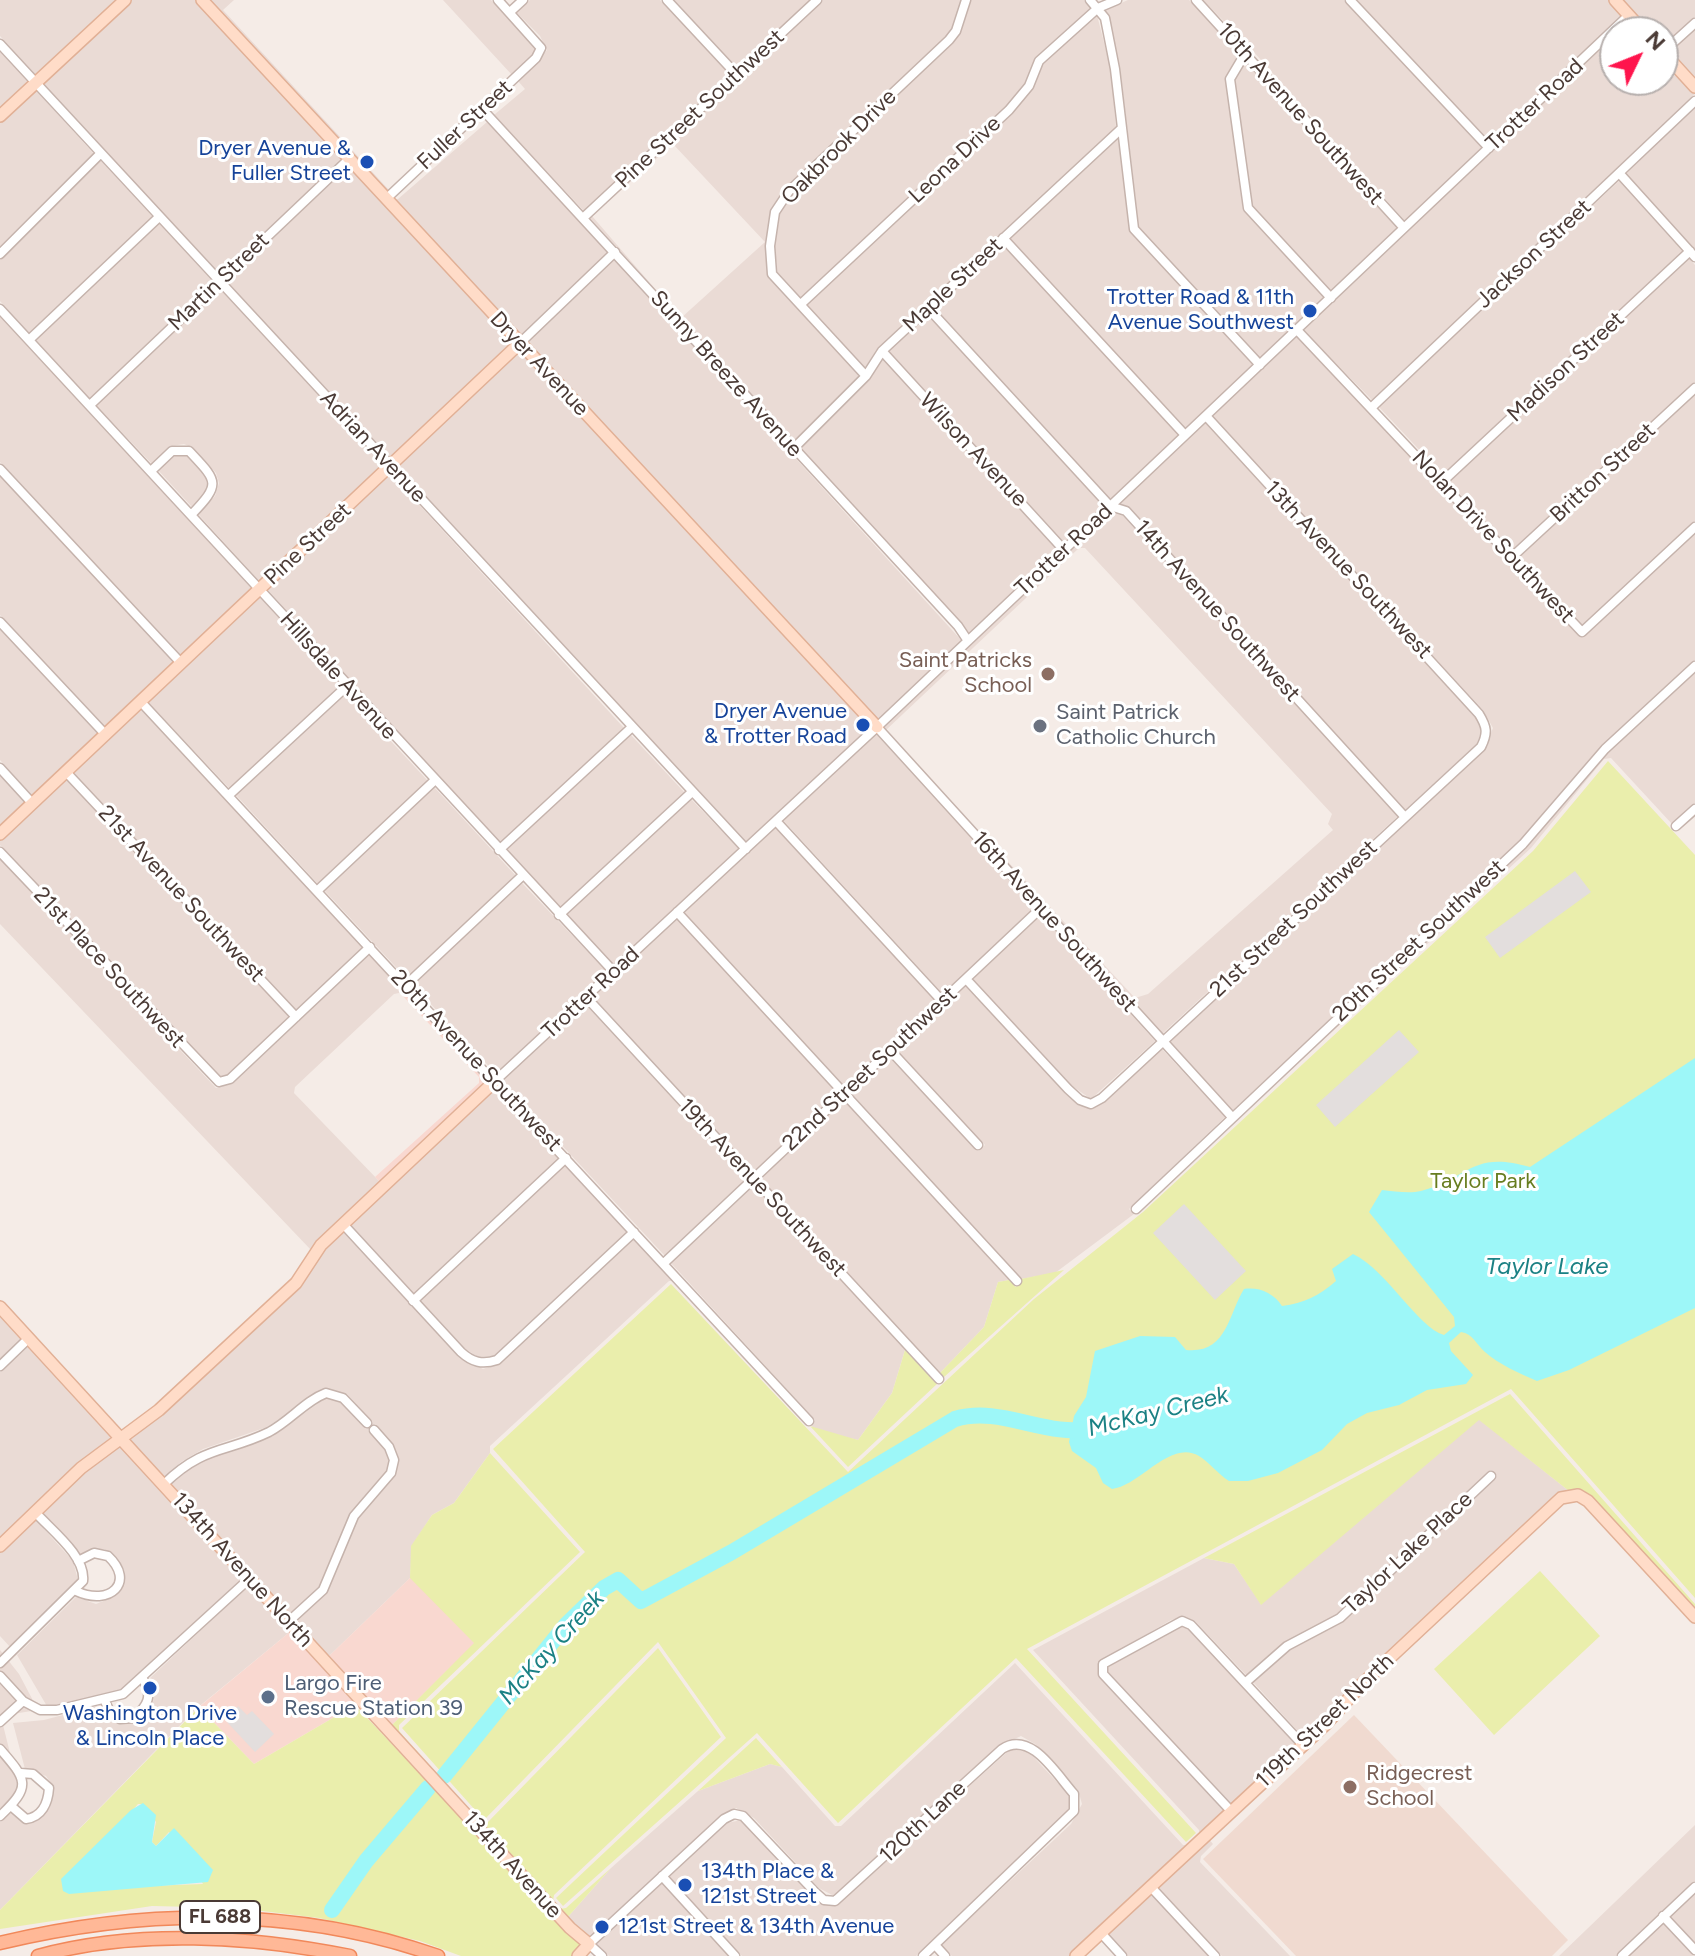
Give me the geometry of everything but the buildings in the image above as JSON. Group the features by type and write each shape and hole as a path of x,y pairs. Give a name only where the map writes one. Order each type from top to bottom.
{"main road":[{"name":"FL 688","path":"0,1943 139,1919 235,1917 320,1926 438,1956"},
{"name":"FL 688","path":"38,1956 108,1944 175,1940 274,1944 350,1956"}],"street":[{"path":"0,116 125,0"},
{"name":"Dryer Avenue","path":"202,0 877,727"},
{"path":"498,0 510,12 523,0"},
{"path":"667,0 736,74"},
{"name":"Pine Street Southwest","path":"583,218 817,0"},
{"name":"Oakbrook Drive","path":"866,376 772,274 770,246 775,212 789,191 949,40 956,31 966,0"},
{"path":"1090,0 1105,18 1115,69 1134,229 1260,365"},
{"path":"1098,8 1117,0"},
{"name":"10th Avenue Southwest","path":"1196,0 1404,228"},
{"path":"1350,0 1489,148"},
{"path":"1615,0 1629,15"},
{"name":"Leona Drive","path":"801,304 1009,110 1029,86 1039,61 1098,8"},
{"name":"Fuller Street","path":"386,199 536,58 541,48 510,12"},
{"name":"Trotter Road","path":"495,1081 877,727 1629,15"},
{"path":"1679,38 1695,23"},
{"name":"Adrian Avenue","path":"0,44 746,849"},
{"path":"1246,52 1230,79 1248,208 1331,298"},
{"path":"1679,70 1695,87"},
{"name":"Jackson Street","path":"1372,407 1695,101"},
{"name":"Sunny Breeze Avenue","path":"482,109 958,626 968,641"},
{"name":"Maple Street","path":"794,448 866,376 882,351 1121,129"},
{"path":"0,254 100,154"},
{"name":"Martin Street","path":"90,405 349,159"},
{"path":"1620,174 1692,254"},
{"path":"29,340 159,217"},
{"path":"1003,238 1185,435"},
{"name":"Pine Street","path":"0,834 615,252"},
{"name":"Madison Street","path":"1442,482 1692,254"},
{"name":"14th Avenue Southwest","path":"928,308 1110,506 1126,511 1404,816"},
{"name":"Hillsdale Avenue","path":"0,309 613,971"},
{"name":"Nolan Drive Southwest","path":"1297,330 1582,632 1695,527"},
{"name":"Wilson Avenue","path":"882,351 1064,550"},
{"name":"Britton Street","path":"1511,558 1695,388"},
{"name":"13th Avenue Southwest","path":"1206,416 1479,714 1487,727"},
{"path":"151,471 172,451 182,448 189,451 212,476 215,485 212,493 192,514"},
{"path":"0,469 181,663"},
{"path":"0,622 106,735"},
{"name":"20th Street Southwest","path":"1136,1209 1523,844 1605,749 1695,666"},
{"path":"229,795 347,686"},
{"name":"20th Avenue Southwest","path":"141,702 809,1421"},
{"name":"16th Avenue Southwest","path":"877,727 1232,1117"},
{"name":"21st Street Southwest","path":"966,979 1068,1089 1080,1100 1091,1104 1102,1098 1481,747 1487,727"},
{"path":"499,850 631,728"},
{"path":"0,768 32,803"},
{"name":"21st Avenue Southwest","path":"66,772 296,1017"},
{"path":"317,891 434,781"},
{"path":"559,915 692,792"},
{"path":"1676,826 1695,809"},
{"path":"776,821 942,1001"},
{"name":"21st Place Southwest","path":"0,852 219,1082 230,1079 296,1017"},
{"path":"406,985 522,876"},
{"name":"22nd Street Southwest","path":"664,1263 1041,908"},
{"path":"677,912 1017,1281"},
{"path":"296,1017 370,947"},
{"name":"19th Avenue Southwest","path":"586,997 939,1379"},
{"path":"890,1050 978,1145"},
{"path":"0,1546 81,1468 123,1439 296,1283 315,1252 495,1081"},
{"path":"413,1301 566,1158"},
{"path":"343,1224 467,1357 486,1363 497,1360 634,1232"},
{"path":"0,1307 123,1439"},
{"path":"0,1366 29,1338"},
{"path":"164,1484 194,1459 269,1432 326,1393 343,1398 367,1423"},
{"path":"288,1622 323,1590 354,1516 391,1473 394,1460 389,1447 374,1430"},
{"name":"134th Avenue North","path":"123,1439 426,1771"},
{"name":"Taylor Lake Place","path":"1246,1682 1287,1646 1340,1618 1491,1476"},
{"name":"119th Street North","path":"1076,1956 1303,1745 1362,1684 1561,1498 1578,1495 1588,1501 1695,1617"},
{"path":"0,1663 76,1591 84,1573 78,1561 35,1512"},
{"path":"76,1591 90,1598 104,1598 114,1590 119,1578 119,1570 108,1556 94,1553 78,1561"},
{"path":"0,1676 23,1701 40,1710 57,1710 123,1694 143,1679 249,1579"},
{"path":"1231,1811 1101,1670 1103,1664 1182,1621 1191,1625 1303,1745"},
{"path":"104,1699 110,1712 120,1719 134,1718 149,1701 150,1690 143,1679"},
{"path":"0,1722 23,1701"},
{"name":"120th Lane","path":"662,1876 724,1819 734,1814 750,1821 824,1900 835,1901 1002,1749 1012,1742 1022,1742 1032,1747 1074,1794 1076,1802 1068,1820 935,1945"},
{"path":"0,1749 21,1773 43,1780 49,1788 45,1806 33,1818 26,1819 11,1806"},
{"name":"134th Avenue","path":"426,1771 570,1928 602,1956"},
{"path":"0,1816 23,1789 21,1773"},
{"path":"578,1956 662,1876 735,1956"},
{"path":"1150,1886 1215,1956"},
{"path":"1622,1956 1695,1887"},
{"path":"1663,1916 1695,1950"},
{"path":"1101,1933 1122,1956"},
{"path":"923,1956 935,1945 945,1956"}],"shaded area":[{"path":"0,0 118,0 36,75 0,36"},
{"path":"132,0 195,0 342,159 220,275 42,82"},
{"path":"209,0 234,0 223,10 389,190 387,192"},
{"path":"443,0 491,0 532,42 535,49 532,56 512,75"},
{"path":"530,0 660,0 730,74 584,211 494,115 525,89 518,81 547,50 540,36 516,12"},
{"path":"674,0 810,0 737,68"},
{"path":"823,0 962,0 946,37 786,188 771,210 765,247 769,278 859,376 794,441 681,318 765,242 673,144 595,214"},
{"path":"971,0 1084,0 1091,8 1036,57 1025,84 1006,107 801,298 777,272 775,246 780,213 793,194 952,43 961,32"},
{"path":"1128,0 1189,0 1241,53 1226,80 1243,210 1324,298 1260,358 1139,227 1120,67 1105,10"},
{"path":"1203,0 1344,0 1482,148 1405,221 1252,50"},
{"path":"1357,0 1608,0 1622,15 1599,16 1599,37 1489,142"},
{"path":"1622,0 1695,0 1695,17 1679,32 1679,16 1636,16"},
{"path":"1097,15 1111,70 1116,127 876,350 865,368 807,304 1012,113 1033,89 1043,63"},
{"path":"1695,29 1695,80 1679,62 1679,44"},
{"path":"1599,50 1599,96 1679,96 1679,77 1695,94 1372,400 1303,330"},
{"path":"0,51 29,82 0,110"},
{"path":"1247,60 1398,228 1331,291 1252,206 1235,80"},
{"path":"34,88 94,154 0,248 0,122"},
{"path":"1695,107 1695,250 1626,174"},
{"path":"487,122 609,252 520,337 393,199 398,199"},
{"path":"1118,138 1131,233 1253,365 1186,429 1010,238"},
{"path":"100,160 153,217 30,334 0,301 0,260"},
{"path":"348,165 513,344 392,459 226,281"},
{"path":"1619,181 1683,252 1443,475 1378,406"},
{"path":"592,216 656,290 590,218"},
{"path":"159,223 213,282 90,399 36,340"},
{"path":"1003,245 1179,435 1111,500 935,308"},
{"path":"1689,258 1695,265 1695,382 1512,551 1449,482"},
{"path":"614,259 962,641 877,721 526,343"},
{"path":"219,288 384,466 261,583 198,514 215,496 219,483 216,473 193,448 184,444 171,446 152,464 96,405"},
{"path":"928,315 1104,507 1065,543 889,351"},
{"path":"0,316 253,590 182,657 0,462"},
{"path":"1296,336 1579,636 1586,635 1695,533 1695,660 1602,746 1520,841 1233,1110 1168,1041 1484,750 1493,728 1483,710 1212,416"},
{"path":"519,350 870,727 746,842 398,466"},
{"path":"882,358 1058,550 969,634 800,448 872,376"},
{"path":"1695,394 1695,521 1583,626 1518,558"},
{"path":"1205,423 1482,728 1477,744 1405,810 1130,508 1119,504"},
{"path":"174,455 186,455 208,479 208,491 192,507 158,470"},
{"path":"390,473 624,728 500,843 267,589"},
{"path":"0,476 175,663 106,729 0,615"},
{"path":"1111,512 1123,516 1398,816 1162,1034 900,746 1135,998 1148,994 1333,830 1328,824 1332,814 1085,548 1079,548 886,730 883,727"},
{"path":"259,596 340,686 230,789 148,702"},
{"path":"0,630 99,735 33,797 0,760"},
{"path":"1695,672 1695,803 1672,824 1611,758 1604,759 1531,848 1214,1141 1526,847 1609,752"},
{"path":"346,693 428,781 318,884 236,795"},
{"path":"141,709 364,948 297,1011 73,772"},
{"path":"630,734 685,793 560,908 506,850"},
{"path":"876,734 1035,909 943,994 783,820"},
{"path":"0,775 26,803 0,827"},
{"path":"65,778 290,1017 228,1075 221,1077 214,1073 0,845 0,840"},
{"path":"434,787 516,876 407,979 324,890"},
{"path":"691,799 739,849 614,965 566,915"},
{"path":"776,827 936,1001 845,1087 684,912"},
{"path":"0,859 216,1088 233,1083 370,954 489,1081 404,992 394,994 295,1087 294,1093 381,1183 311,1250 0,924"},
{"path":"1575,871 1591,892 1500,958 1485,937"},
{"path":"522,883 607,972 496,1074 413,985"},
{"path":"1041,915 1155,1041 1091,1099 1072,1086 973,979"},
{"path":"677,919 838,1093 754,1172 592,997"},
{"path":"965,986 1079,1105 1093,1109 1105,1101 1161,1048 1225,1117 1129,1209 1134,1214 1055,1273 1021,1279 851,1093 889,1057 978,1151 985,1145 897,1050"},
{"path":"404,992 488,1082 381,1183 375,1177 479,1083 479,1077 401,994"},
{"path":"585,1004 747,1179 665,1256 502,1081"},
{"path":"1399,1030 1419,1052 1335,1127 1316,1105"},
{"path":"495,1087 559,1158 413,1294 349,1224"},
{"path":"844,1100 1009,1280 998,1282 984,1327 940,1373 760,1178"},
{"path":"565,1164 628,1232 494,1356 478,1357 464,1348 419,1300"},
{"path":"753,1185 905,1350 892,1393 858,1440 815,1430 811,1425 815,1420 671,1263"},
{"path":"1184,1204 1246,1271 1215,1300 1153,1233"},
{"path":"342,1231 457,1355 483,1369 500,1363 634,1238 674,1281 669,1281 490,1446 490,1453 454,1503 432,1515 412,1546 410,1578 328,1657 295,1622 327,1592 358,1518 396,1473 398,1458 388,1438 375,1424 368,1430 385,1450 389,1461 387,1471 350,1514 319,1588 289,1615 171,1483 185,1469 207,1457 271,1436 326,1398 340,1402 366,1429 373,1422 347,1394 325,1389 267,1427 203,1449 181,1462 165,1477 129,1439 299,1287 319,1254"},
{"path":"0,1315 22,1339 0,1360"},
{"path":"28,1345 115,1438 0,1539 0,1372"},
{"path":"1479,1419 1569,1491 1560,1494 1304,1738 1253,1682 1289,1650 1343,1621 1497,1476 1491,1470 1337,1615 1285,1642 1247,1676 1195,1621 1184,1617 1171,1620 1099,1662 1099,1677 1224,1811 1199,1835 1199,1830 1033,1650 1204,1558 1234,1564 1261,1604"},
{"path":"121,1445 242,1579 122,1690 48,1708 17,1655 76,1597 96,1604 113,1597 123,1578 123,1570 117,1558 104,1549 92,1549 80,1555 42,1512 84,1472"},
{"path":"35,1519 73,1561 78,1580 11,1648 0,1636 0,1551"},
{"path":"411,1577 475,1643 391,1726 328,1657"},
{"path":"248,1586 291,1631 196,1709 0,1910 0,1822 11,1813 23,1823 36,1821 50,1807 54,1788 46,1776 25,1769 13,1723 44,1720 101,1705 117,1723 137,1721 153,1702 155,1690 149,1679"},
{"path":"1181,1626 1188,1629 1296,1745 1231,1804 1107,1671 1107,1667"},
{"path":"291,1631 383,1734 355,1705 254,1764 199,1707"},
{"path":"0,1650 19,1674 38,1710 0,1716"},
{"path":"1015,1663 1183,1845 1188,1845 1069,1956 952,1956 941,1945 1071,1824 1082,1804 1078,1790 1035,1744 1021,1736 999,1746 834,1896 819,1888 754,1818 736,1808 721,1816 589,1938 567,1918 611,1868 698,1791 770,1764 782,1767 835,1826 841,1826"},
{"path":"238,1706 247,1715 252,1711 274,1734 255,1752 227,1722"},
{"name":"Ridgecrest School","path":"1354,1715 1568,1940 1552,1956 1296,1956 1203,1859"},
{"path":"3,1725 19,1789 0,1810 0,1726"},
{"path":"1013,1747 1028,1751 1070,1796 1070,1809 916,1956 742,1956 669,1876 727,1823 741,1820 819,1904 837,1905"},
{"path":"1695,1825 1695,1881 1616,1956 1559,1956"},
{"path":"1208,1838 1213,1844 1201,1856 1200,1862 1290,1956 1222,1956 1157,1886"},
{"path":"662,1883 729,1956 609,1956 596,1944"},
{"path":"1150,1893 1208,1956 1128,1956 1107,1933"},
{"path":"1695,1893 1695,1943 1670,1916"},
{"path":"1663,1923 1694,1956 1629,1956"}],"green space":[{"name":"Taylor Park","path":"1608,761 1695,855 1695,1598 1511,1389 1027,1649 1196,1833 1186,1842 1016,1658 838,1823 757,1733 563,1906 556,1898 726,1738 658,1642 484,1820 402,1728 585,1552 493,1449 671,1284 848,1472 1034,1299 1143,1212 1533,851"},
{"path":"1064,1270 944,1377 940,1373 984,1327 998,1282 1009,1280 1016,1287 1021,1279"},
{"path":"905,1350 937,1384 848,1467 810,1426 858,1440 892,1393"},
{"path":"1510,1394 1695,1604 1695,1610 1592,1497 1583,1490 1569,1491 1479,1420 1261,1605 1234,1564 1204,1558"},
{"path":"490,1453 580,1552 399,1725 399,1731 481,1823 487,1823 658,1648 721,1737 554,1895 553,1901 560,1909 566,1908 611,1868 567,1918 391,1726 474,1643 410,1578 411,1546 432,1515 454,1503"},
{"path":"1540,1571 1600,1636 1494,1735 1434,1669"},
{"path":"355,1705 581,1945 572,1956 461,1956 420,1941 319,1918 238,1908 152,1906 0,1929 0,1910 199,1707 254,1764","holes":["138,1804 143,1804 156,1822 152,1842 156,1846 169,1832 203,1884 63,1889"]},
{"path":"756,1738 782,1767 770,1764 698,1791"}],"water":[{"name":"Taylor Lake","path":"1695,1058 1695,1308 1569,1370 1537,1381 1497,1361 1461,1332 1449,1343 1451,1351 1473,1375 1466,1384 1427,1390 1399,1405 1367,1413 1347,1424 1322,1450 1278,1473 1248,1481 1229,1481 1199,1456 1188,1452 1166,1458 1123,1486 1112,1489 1103,1483 1096,1468 1072,1451 1069,1442 1074,1416 1086,1397 1095,1351 1140,1336 1175,1337 1186,1350 1200,1350 1210,1346 1224,1331 1244,1289 1266,1292 1282,1306 1304,1301 1336,1281 1332,1269 1353,1254 1378,1273 1423,1321 1444,1335 1455,1326 1454,1317 1369,1212 1382,1190 1421,1191 1472,1168 1495,1162 1530,1167"},
{"path":"143,1803 156,1815 152,1842 156,1846 174,1828 213,1870 208,1882 69,1894 63,1891 61,1879 131,1810"}],"waterway":[{"name":"McKay Creek","path":"444,1776 566,1625 604,1588 618,1580 641,1601 732,1552 955,1419 990,1416 1059,1429 1093,1428"},
{"name":"McKay Creek","path":"332,1910 366,1861 428,1788"}],"place":[{"name":"Dryer Avenue & Fuller Street","path":"367,162"},
{"name":"Trotter Road & 11th Avenue Southwest","path":"1310,311"},
{"name":"Saint Patricks School","path":"1048,674"},
{"name":"Dryer Avenue & Trotter Road","path":"863,725"},
{"name":"Saint Patrick Catholic Church","path":"1040,726"},
{"name":"Washington Drive & Lincoln Place","path":"150,1688"},
{"name":"Largo Fire Rescue Station 39","path":"268,1697"},
{"name":"Ridgecrest School","path":"1350,1787"},
{"name":"134th Place & 121st Street","path":"685,1885"},
{"name":"121st Street & 134th Avenue","path":"602,1927"}]}
